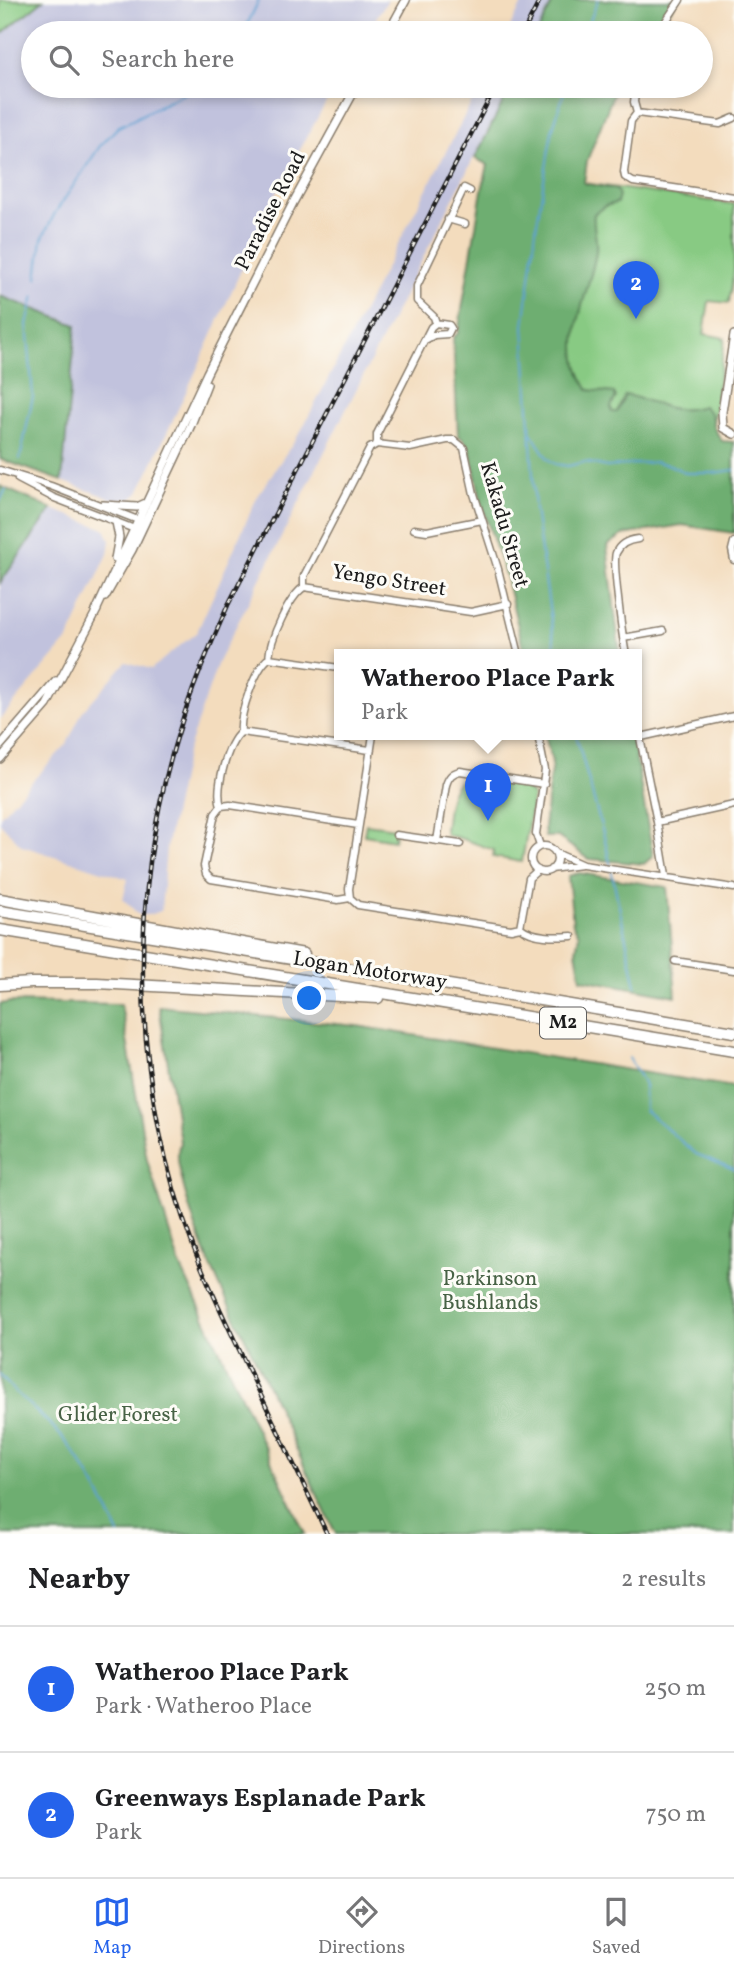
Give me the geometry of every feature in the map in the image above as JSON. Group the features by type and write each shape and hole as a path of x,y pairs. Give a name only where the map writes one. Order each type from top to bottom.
{"highway":[{"path":"0,899 315,956 354,964 373,972"},
{"name":"Logan Motorway","path":"0,911 734,1032"},
{"name":"Logan Motorway","path":"0,930 734,1051"},
{"path":"0,985 79,983 376,998 393,995"}],"street":[{"path":"395,21 406,0"},
{"path":"666,21 680,0"},
{"name":"Paradise Road","path":"141,521 146,503 218,354 294,201 350,98"},
{"path":"634,98 637,113"},
{"path":"637,113 720,124 734,118"},
{"path":"637,113 631,121 624,172 628,181 734,197"},
{"path":"436,323 434,317 417,301 416,286 464,188 470,191"},
{"path":"448,219 465,224"},
{"path":"304,587 304,576 370,449 377,444 377,434 431,327 436,323 449,325 449,334 429,336 426,339"},
{"path":"734,335 722,412 723,428 734,434"},
{"name":"Paradise Road","path":"95,613 125,563 141,521 191,425 218,354"},
{"name":"Kakadu Street","path":"377,444 410,448 447,440 459,443 464,448 482,520 508,604 518,649"},
{"path":"2,471 51,486 141,521"},
{"path":"2,471 52,497 137,530"},
{"path":"103,505 134,507 146,503"},
{"path":"414,530 427,531 482,520"},
{"path":"113,570 119,537 116,522"},
{"name":"Paradise Road","path":"0,759 39,716 71,661 113,570 137,530"},
{"path":"625,649 620,620 616,553 622,543 638,539"},
{"path":"734,542 734,560"},
{"name":"Yengo Street","path":"350,898 338,900 211,879 204,866 215,814 220,806 218,797 224,764 234,738 241,732 240,722 255,678 263,662 269,658 270,646 296,593 304,587 471,612 508,604"},
{"path":"623,638 663,631"},
{"path":"269,658 334,667"},
{"name":"Paradise Road","path":"0,746 36,707 71,661"},
{"path":"642,737 734,716"},
{"path":"241,732 250,731 370,750"},
{"path":"372,740 349,889 350,898 358,905 511,929 520,927"},
{"path":"539,740 545,770 536,834 540,846"},
{"path":"642,740 666,876"},
{"path":"437,841 446,785 453,773 460,771 544,784"},
{"path":"220,806 230,805 358,825"},
{"path":"657,822 734,805"},
{"path":"396,835 460,844"},
{"path":"538,870 531,858 540,846 547,846 555,853 583,865"},
{"path":"551,869 557,860 555,853"},
{"path":"520,927 529,878 538,870 583,865 734,888"},
{"path":"520,927 526,932 557,937 572,936"},
{"path":"675,961 734,970"}],"shaded area":[{"path":"0,0 388,0 374,21 21,21 21,98 328,98 272,201 139,492 130,500 112,499 62,481 76,325 0,296"},
{"path":"524,0 573,0 562,21 513,21"},
{"path":"474,98 516,98 493,120 218,662 186,755 166,849 161,911 139,915 123,899 128,879 22,846 0,823 0,816 67,744 82,712 126,662 151,669 197,632 258,495 301,431"},
{"path":"52,509 105,529 110,540 108,554 68,640 0,719 0,583"}],"green space":[{"path":"0,0 43,0 0,35"},
{"path":"554,0 677,0 663,21 543,21"},
{"path":"505,98 612,98 587,161 584,183 617,190 619,196 617,203 605,206 594,214 596,252 575,339 580,373 589,390 614,393 616,397 611,407 612,412 617,412 625,395 672,408 691,409 703,406 711,414 714,428 722,441 734,442 734,533 682,525 623,535 607,546 619,649 524,649 506,578 482,505 471,454 465,441 458,435 453,338 458,333 488,165 475,158"},
{"path":"583,183 734,204 734,271 729,303 709,301 704,334 725,338 710,444 573,414 559,375"},
{"path":"0,296 76,325 62,481 0,459"},
{"path":"0,486 52,509 0,583"},
{"path":"546,740 633,740 653,856 644,864 589,859 558,837 545,837 552,762"},
{"path":"467,777 524,786 533,796 522,862 493,857 494,850 446,835 452,792 460,781"},
{"path":"366,824 396,828 394,840 364,835"},
{"path":"579,873 667,887 676,996 581,979 576,951 579,934 573,925 568,876"},
{"name":"Glider Forest","path":"0,1004 121,1004 147,1160 179,1263 305,1534 0,1534"},
{"name":"Parkinson Bushlands","path":"159,1006 357,1026 734,1087 734,1534 336,1534 218,1281 191,1212 179,1165 180,1142"}],"waterway":[{"path":"249,21 259,0"},
{"path":"590,21 598,0"},
{"path":"37,278 42,239 55,213 100,146 118,127 175,98"},
{"path":"555,649 535,509 524,326 552,131 562,98"},
{"path":"20,459 33,396 27,324 34,296"},
{"path":"531,433 548,459 555,464 568,466 585,462 607,467 655,462 670,465 686,473 734,470"},
{"path":"0,501 6,489"},
{"path":"577,740 605,840 636,986"},
{"path":"629,1058 644,1084 645,1110 696,1154 734,1169"},
{"path":"0,1375 54,1428 74,1452 119,1534"}],"railway":[{"path":"529,21 540,0"},
{"path":"327,1534 211,1290 172,1182 157,1116 147,1050 143,983 145,916 152,849 165,783 183,718 228,605 490,98"}],"place":[{"name":"Greenways Esplanade Park","path":"636,319"},
{"name":"Watheroo Place Park","path":"488,821"}]}
